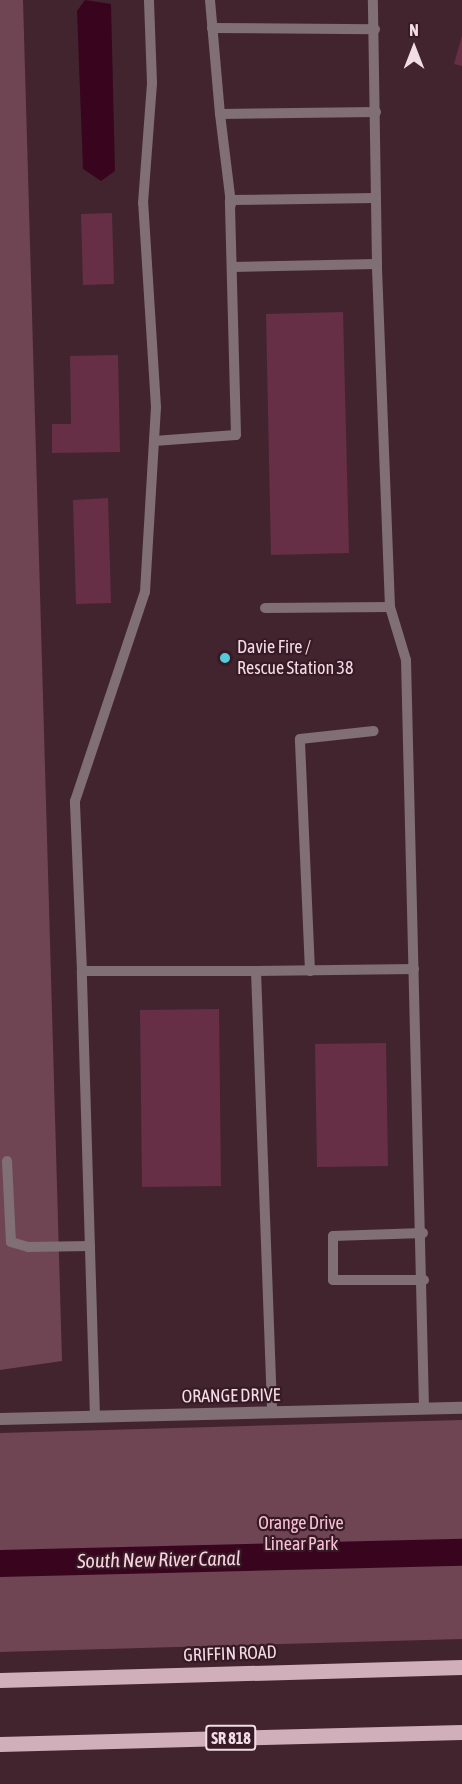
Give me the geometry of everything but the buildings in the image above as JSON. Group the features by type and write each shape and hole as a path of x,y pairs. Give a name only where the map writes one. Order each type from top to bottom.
{"main road":[{"name":"GRIFFIN ROAD","path":"0,1680 462,1667"},
{"name":"SR 818","path":"0,1744 462,1732"}],"street":[{"name":"ORANGE DRIVE","path":"0,1419 462,1408"}],"lane":[{"path":"95,1417 75,801 145,592 154,441 142,202 152,83 149,0"},
{"path":"154,441 236,435 231,204 219,114 210,0"},
{"path":"373,0 377,264 390,607 406,660 423,1233 424,1408"},
{"path":"212,28 375,29"},
{"path":"219,114 376,112"},
{"path":"231,204 376,198"},
{"path":"233,267 377,264"},
{"path":"264,608 390,607"},
{"path":"310,971 300,739 374,731"},
{"path":"82,971 414,969"},
{"path":"256,971 272,1413"},
{"path":"7,1161 11,1242 28,1247 90,1246"},
{"path":"423,1233 333,1236 333,1280 424,1280"}],"green space":[{"path":"0,0 23,0 62,1361 0,1370"},
{"name":"Orange Drive Linear Park","path":"462,1420 462,1639 0,1652 0,1433"}],"shaded area":[{"path":"85,0 111,4 115,171 101,181 83,169 77,11"}],"waterway":[{"name":"South New River Canal","path":"0,1563 462,1552"}],"place":[{"name":"Davie Fire / Rescue Station 38","path":"225,658"}]}
